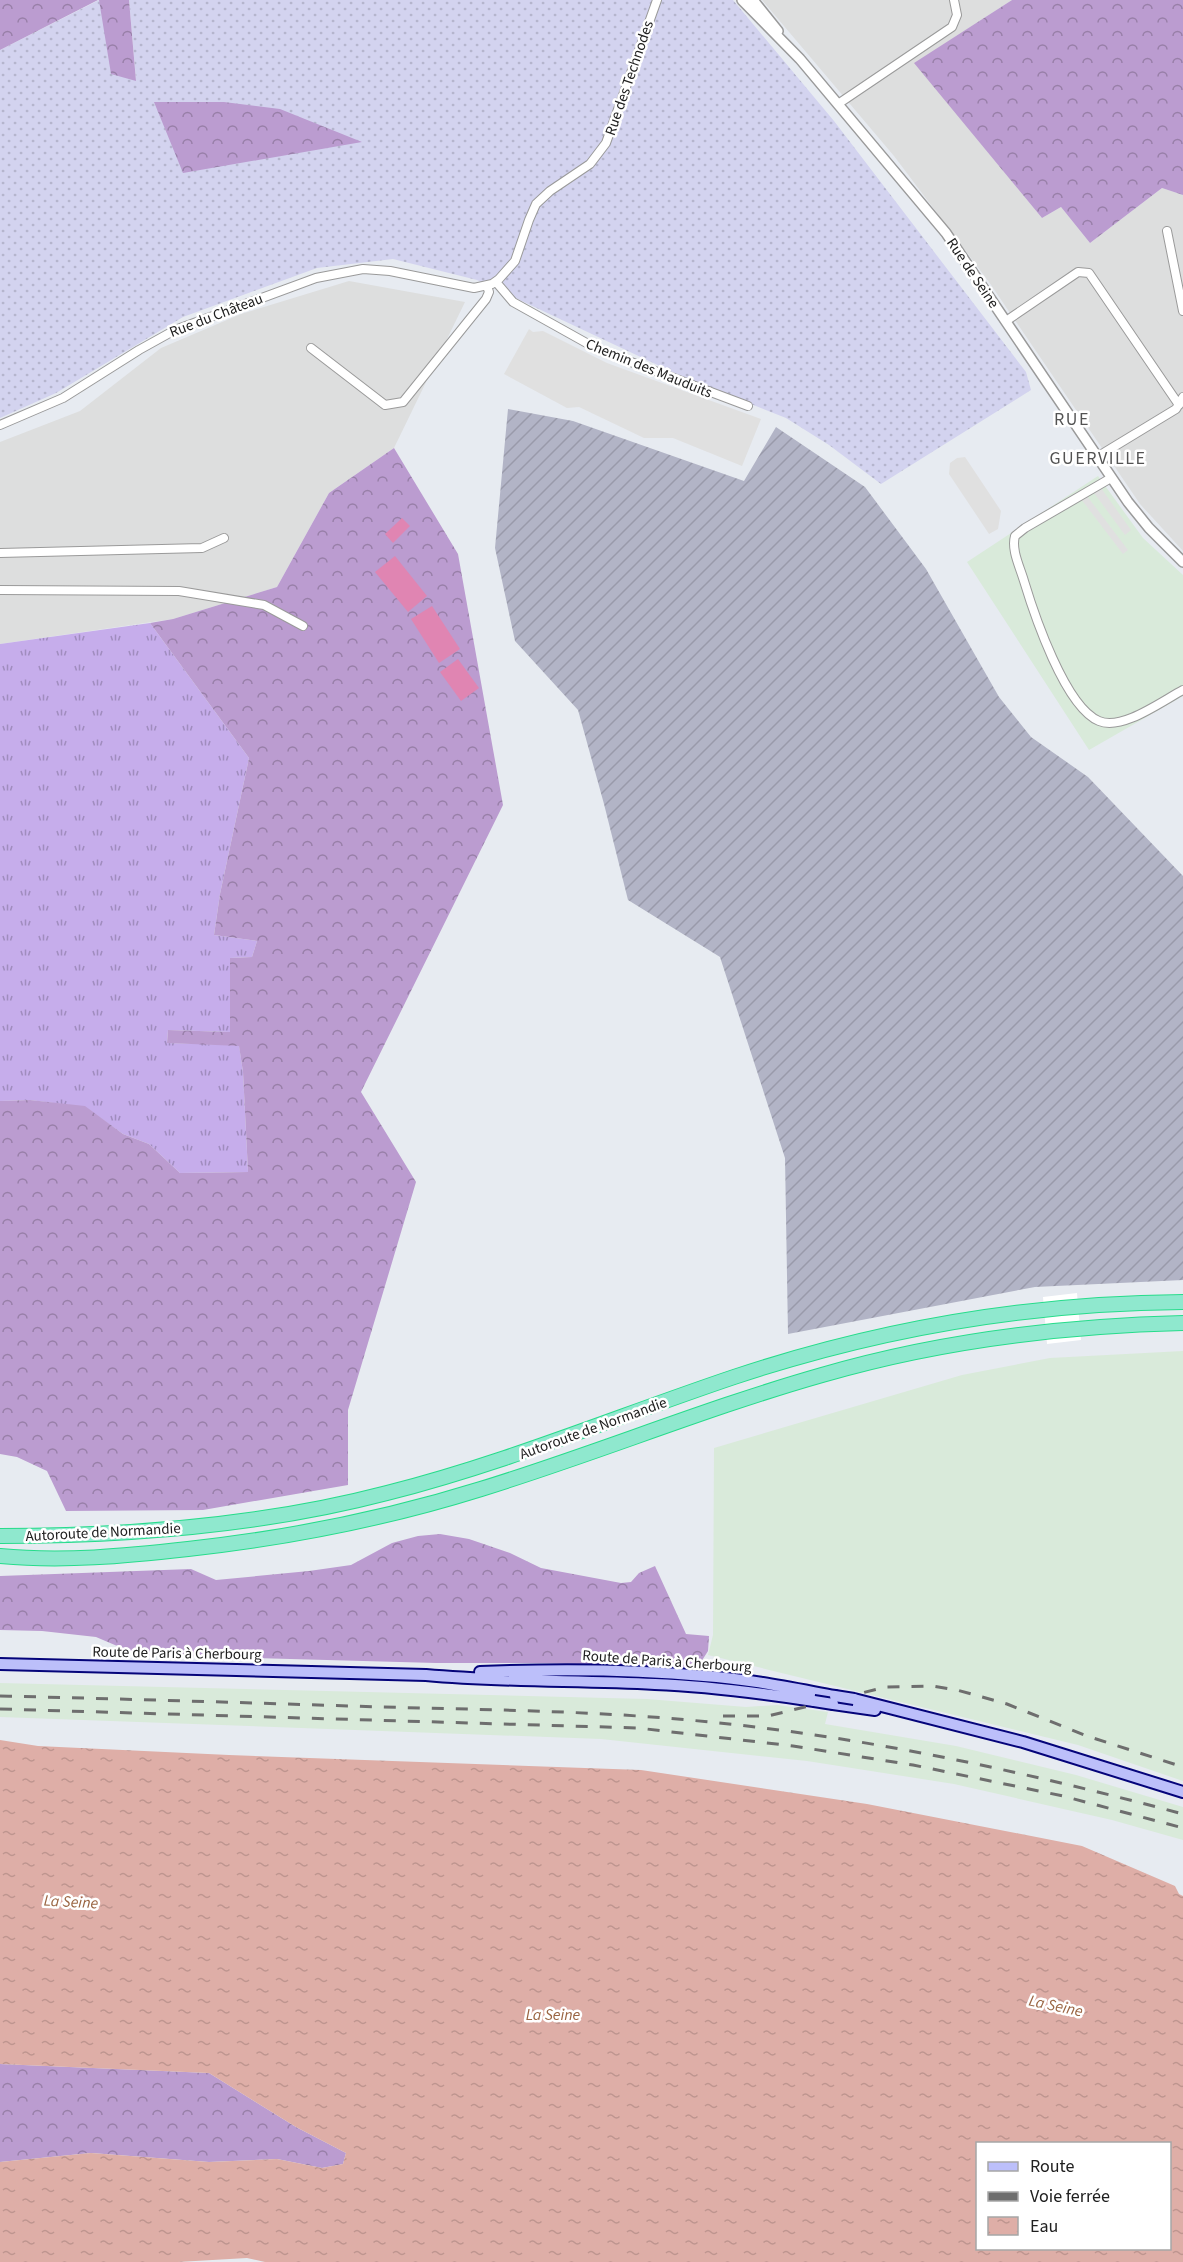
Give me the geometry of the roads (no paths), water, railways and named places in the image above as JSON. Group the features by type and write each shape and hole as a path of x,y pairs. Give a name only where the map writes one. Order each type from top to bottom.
{"highway":[{"name":"Autoroute de Normandie","path":"0,1536 106,1535 195,1527 292,1514 384,1494 467,1471 735,1377 818,1352 904,1331 1045,1308 1183,1302"},
{"name":"Autoroute de Normandie","path":"0,1556 112,1558 304,1534 385,1516 480,1490 738,1400 825,1374 911,1353 1047,1331 1183,1323"},
{"path":"0,1563 26,1558"}],"main road":[{"name":"Route de Paris à Cherbourg","path":"0,1664 426,1675 689,1686 814,1701 854,1699 902,1713"},
{"name":"Route de Paris à Cherbourg","path":"426,1675 606,1670 704,1676 764,1683 1023,1742 1183,1792"}],"street":[{"name":"Rue des Technodes","path":"451,284 474,288 487,286 506,275 515,261 536,204 550,191 590,164 606,143 657,0"},
{"name":"Rue de Seine","path":"742,0 800,58 946,233 1111,478 1149,528 1183,562"},
{"path":"753,0 800,58"},
{"path":"838,104 952,27 957,15 954,0"},
{"path":"1167,231 1183,310"},
{"name":"Rue du Château","path":"0,425 63,398 175,330 316,278 348,270 376,269 451,284"},
{"path":"1006,321 1078,272 1089,273 1179,405"},
{"name":"Chemin des Mauduits","path":"496,282 513,302 598,351 748,406"},
{"path":"311,348 385,405 403,402 486,299 489,292 487,286"},
{"path":"1097,458 1167,415 1179,405 1183,397"},
{"path":"1111,478 1015,536 1014,547 1045,644 1065,683 1087,713 1098,721 1123,722 1183,690"},
{"path":"0,553 201,548 224,538"},
{"path":"0,590 179,591 264,605 303,626"}],"water":[{"name":"La Seine","path":"0,1740 38,1746 229,1755 641,1770 867,1804 1082,1846 1175,1886 1179,1894 1183,1896 1183,2262 265,2262 247,2258 178,2262 0,2262 0,2162 91,2153 209,2162 277,2159 322,2168 343,2164 346,2153 296,2127 209,2073 0,2064"}],"railway":[{"path":"723,1716 768,1716 886,1687 932,1686 957,1690 1007,1704 1087,1736 1183,1767"},
{"path":"0,1696 551,1712 719,1723 836,1738 953,1759 1183,1814"},
{"path":"0,1709 638,1728 793,1746 913,1765 1063,1796 1183,1828"}],"district":[{"name":"RUE","path":"1072,419"},
{"name":"GUERVILLE","path":"1098,458"}]}
